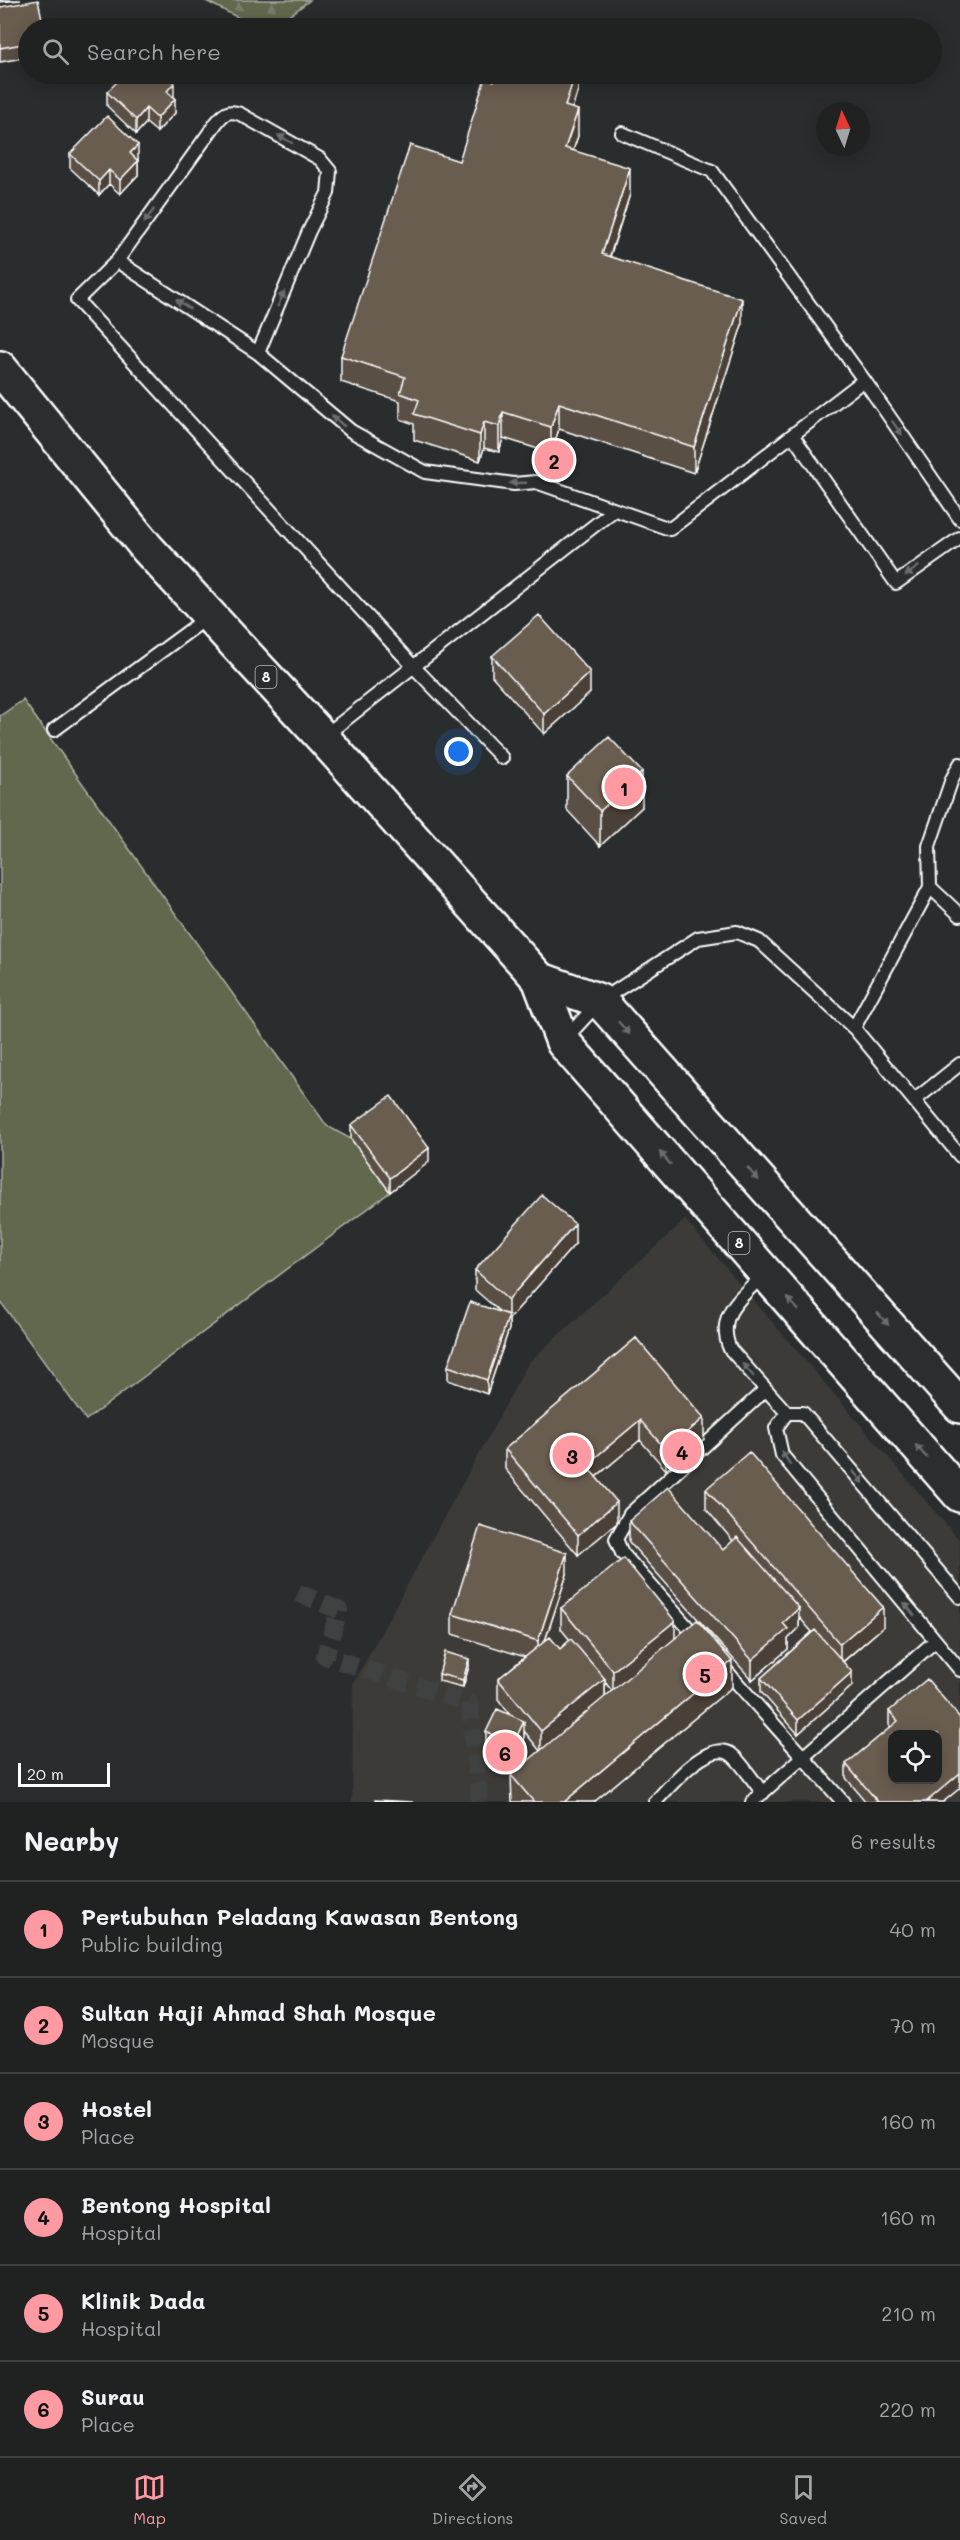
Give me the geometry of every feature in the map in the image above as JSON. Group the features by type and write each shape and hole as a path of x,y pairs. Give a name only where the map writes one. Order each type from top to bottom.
{"main road":[{"name":"8","path":"0,368 147,548 322,737 539,979 563,1042 960,1495"},
{"name":"8","path":"539,979 600,1001 960,1406"}],"lane":[{"path":"258,353 309,231 328,193 330,171 320,159 234,112 224,114 117,261 77,300 413,666 502,758"},
{"path":"621,133 712,171 864,380 960,519"},
{"path":"117,261 258,353 351,431 425,472 514,484 536,482 613,511 670,529 864,380"},
{"path":"793,436 896,583 960,538"},
{"path":"322,737 613,511"},
{"path":"54,730 209,616"},
{"path":"854,1028 930,887 929,846 952,779 960,764"},
{"path":"930,887 960,915"},
{"path":"563,1042 600,1001 698,938 737,932 759,941 854,1028 960,1156"},
{"path":"915,1100 960,1064"},
{"path":"765,1273 732,1307 725,1324 725,1337 730,1349 787,1413 803,1413 960,1598"},
{"path":"765,1390 630,1514 616,1539 622,1553 843,1802"},
{"path":"787,1413 776,1428 782,1455 960,1670"},
{"path":"752,1802 935,1641"},
{"path":"655,1802 704,1755 717,1750 731,1754 763,1793"}],"shaded area":[{"path":"685,1220 960,1541 960,1802 352,1802 353,1684 529,1362"}],"green space":[{"path":"204,0 310,0 286,18 239,18"},
{"path":"23,700 327,1126 351,1139 390,1192 86,1420 0,1301 0,716"}],"building":[{"path":"38,0 42,18 18,18 18,45 0,48 0,7"},
{"path":"115,84 173,84 167,91 175,99 157,118 146,108 136,120 107,92"},
{"path":"483,84 572,84 565,106 578,110 565,148 630,168 602,254 742,299 694,447 559,403 551,427 503,412 499,426 484,422 480,435 414,414 419,400 400,393 405,377 341,356 410,145 459,161"},
{"path":"107,116 138,145 130,153 138,161 120,180 109,170 99,181 70,154"},
{"path":"539,615 590,672 544,714 492,656"},
{"path":"609,737 642,772 600,811 567,776"},
{"path":"391,1096 429,1148 390,1178 351,1125"},
{"path":"542,1195 575,1224 508,1300 475,1270"},
{"path":"470,1302 509,1315 487,1380 448,1366"},
{"path":"636,1338 704,1418 666,1450 640,1420 586,1465 617,1502 578,1535 505,1449"},
{"path":"749,1452 883,1607 840,1644 706,1489"},
{"path":"668,1487 723,1550 737,1537 799,1608 783,1623 788,1629 752,1660 629,1521"},
{"path":"480,1526 567,1553 538,1641 452,1614"},
{"path":"624,1558 675,1621 613,1671 561,1608"},
{"path":"697,1620 732,1661 564,1802 534,1802 511,1775"},
{"path":"815,1630 852,1672 798,1720 761,1678"},
{"path":"550,1637 560,1649 571,1639 605,1679 541,1731 498,1679"},
{"path":"445,1652 469,1659 463,1680 439,1674"},
{"path":"927,1679 960,1718 960,1773 926,1802 878,1802 846,1764 898,1721 889,1711"},
{"path":"497,1709 524,1721 513,1744 486,1732"},
{"path":"375,1800 413,1802 375,1802"}],"tunnel":[{"path":"298,1593 339,1610 325,1656 469,1703 480,1802"}],"place":[{"name":"Sultan Haji Ahmad Shah Mosque","path":"554,460"},
{"name":"Pertubuhan Peladang Kawasan Bentong","path":"624,787"},
{"name":"Bentong Hospital","path":"682,1451"},
{"name":"Hostel","path":"572,1455"},
{"name":"Klinik Dada","path":"705,1674"},
{"name":"Surau","path":"505,1752"}]}
